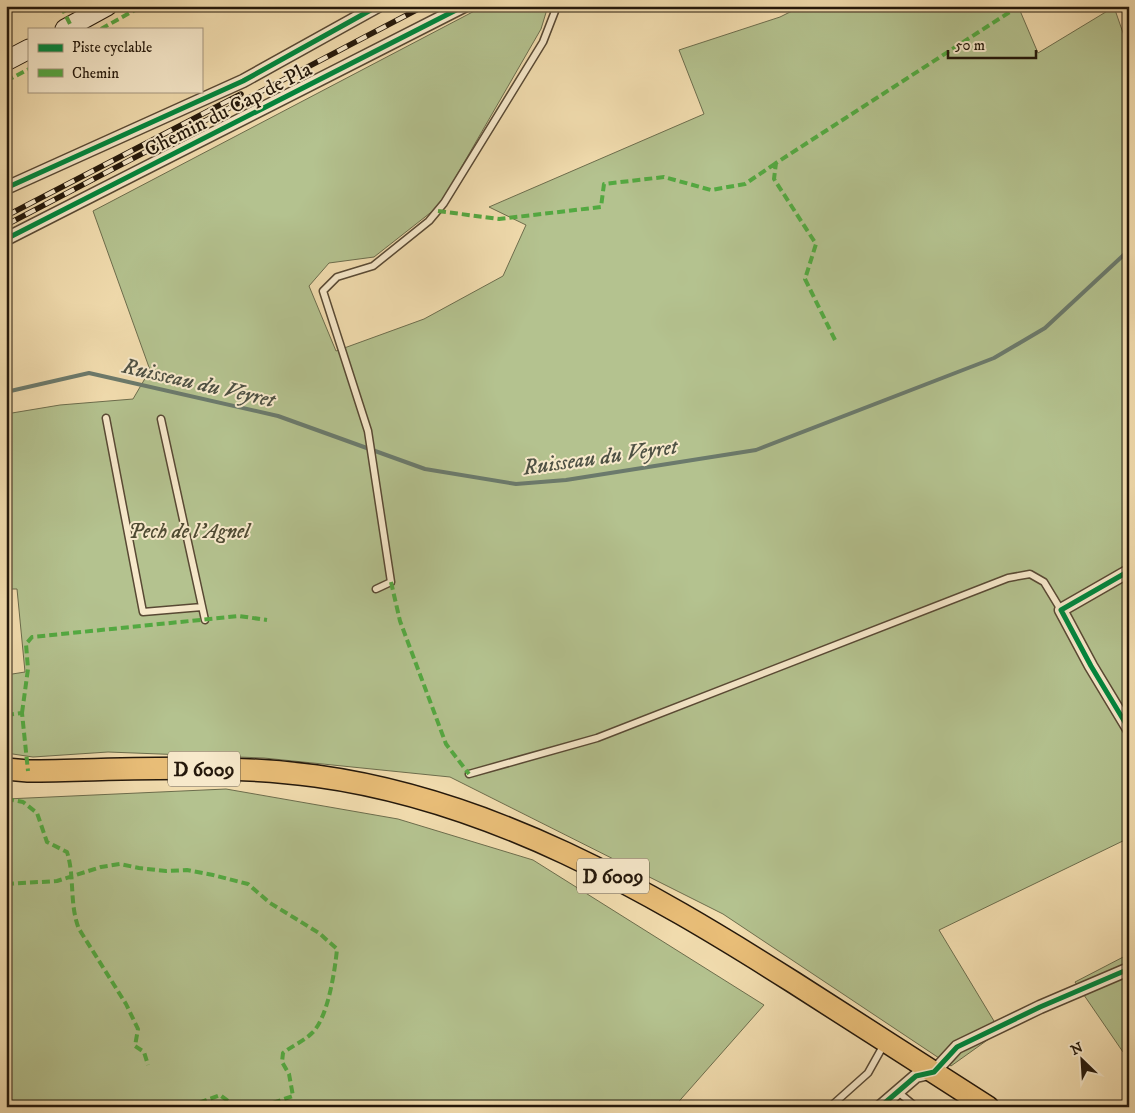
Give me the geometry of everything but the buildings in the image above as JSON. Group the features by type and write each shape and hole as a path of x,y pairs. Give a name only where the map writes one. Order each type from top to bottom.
{"main road":[{"path":"67,28 107,6"},
{"path":"6,62 28,50"},
{"name":"D 6009","path":"6,769 28,771 222,769 271,771 316,776 366,785 433,801 559,849 633,886 731,943 864,1028 962,1102"},
{"name":"D 6009","path":"6,779 78,780 219,777 268,780 366,793 446,815 518,842 611,888 690,932 881,1050 988,1107"}],"street":[{"path":"6,188 243,80 378,6"},
{"name":"Chemin du Cap de Pla","path":"6,239 464,6"},
{"path":"1129,571 1060,610 1129,729"},
{"path":"880,1107 921,1072 957,1047 1040,1007 1129,969"}],"lane":[{"path":"376,589 391,582 368,431 323,291 337,277 373,266 429,221 444,203 543,42 557,6"},
{"path":"106,418 143,612 202,607"},
{"path":"161,419 205,620"},
{"path":"469,774 597,738 1008,578 1030,574 1044,582 1060,610"},
{"path":"830,1107 868,1073 881,1050 871,1040 864,1028"},
{"path":"898,1092 916,1107"},
{"path":"962,1102 974,1107"}],"green space":[{"name":"Pech de l'Agnel","path":"484,6 548,6 541,29 439,206 374,257 329,263 309,286 336,351 424,319 503,276 526,225 489,207 704,114 679,50 780,17 802,6 1018,6 1038,53 1114,7 1129,50 1129,838 939,930 1000,1031 951,1066 723,914 450,777 264,758 108,752 33,757 6,753 6,675 25,672 17,589 6,589 6,414 60,405 133,399 150,370 93,211"},
{"path":"226,789 398,819 533,860 764,1005 674,1107 6,1107 6,799"},
{"path":"1129,954 1129,1049 1123,1052 1075,982"}],"waterway":[{"name":"Ruisseau du Veyret","path":"6,392 89,373 278,416 425,469 516,484 566,480 756,450 994,358 1045,328 1129,250"}],"railway":[{"path":"6,225 424,6"},
{"path":"6,216 241,94"}],"marked path":[{"path":"61,6 71,26"},
{"path":"103,28 142,6"},
{"path":"835,340 805,279 816,244 774,179 776,163 1019,6"},
{"path":"6,81 28,70"},
{"path":"438,211 499,219 601,207 604,184 664,177 711,190 745,184 776,163"},
{"path":"391,582 400,621 446,744 469,774"},
{"path":"22,713 28,669 26,644 32,637 239,616 267,620"},
{"path":"6,715 22,713 28,771"},
{"path":"6,799 23,802 37,813 47,842 67,852 71,871 74,910 79,929 126,1004 138,1029 135,1046 144,1052 148,1065"},
{"path":"6,884 57,881 101,867 120,864 166,871 187,870 248,884 270,903 319,933 337,949 326,1005 318,1026 312,1033 283,1053 282,1062 289,1074 293,1096 261,1107"},
{"path":"188,1107 220,1095 236,1107"}],"cycle path":[{"path":"6,188 243,81 378,6"},
{"path":"6,239 464,6"},
{"path":"1129,571 1061,610 1091,666 1129,729"},
{"path":"880,1107 916,1076 934,1072 957,1047 1040,1007 1129,969"}]}
